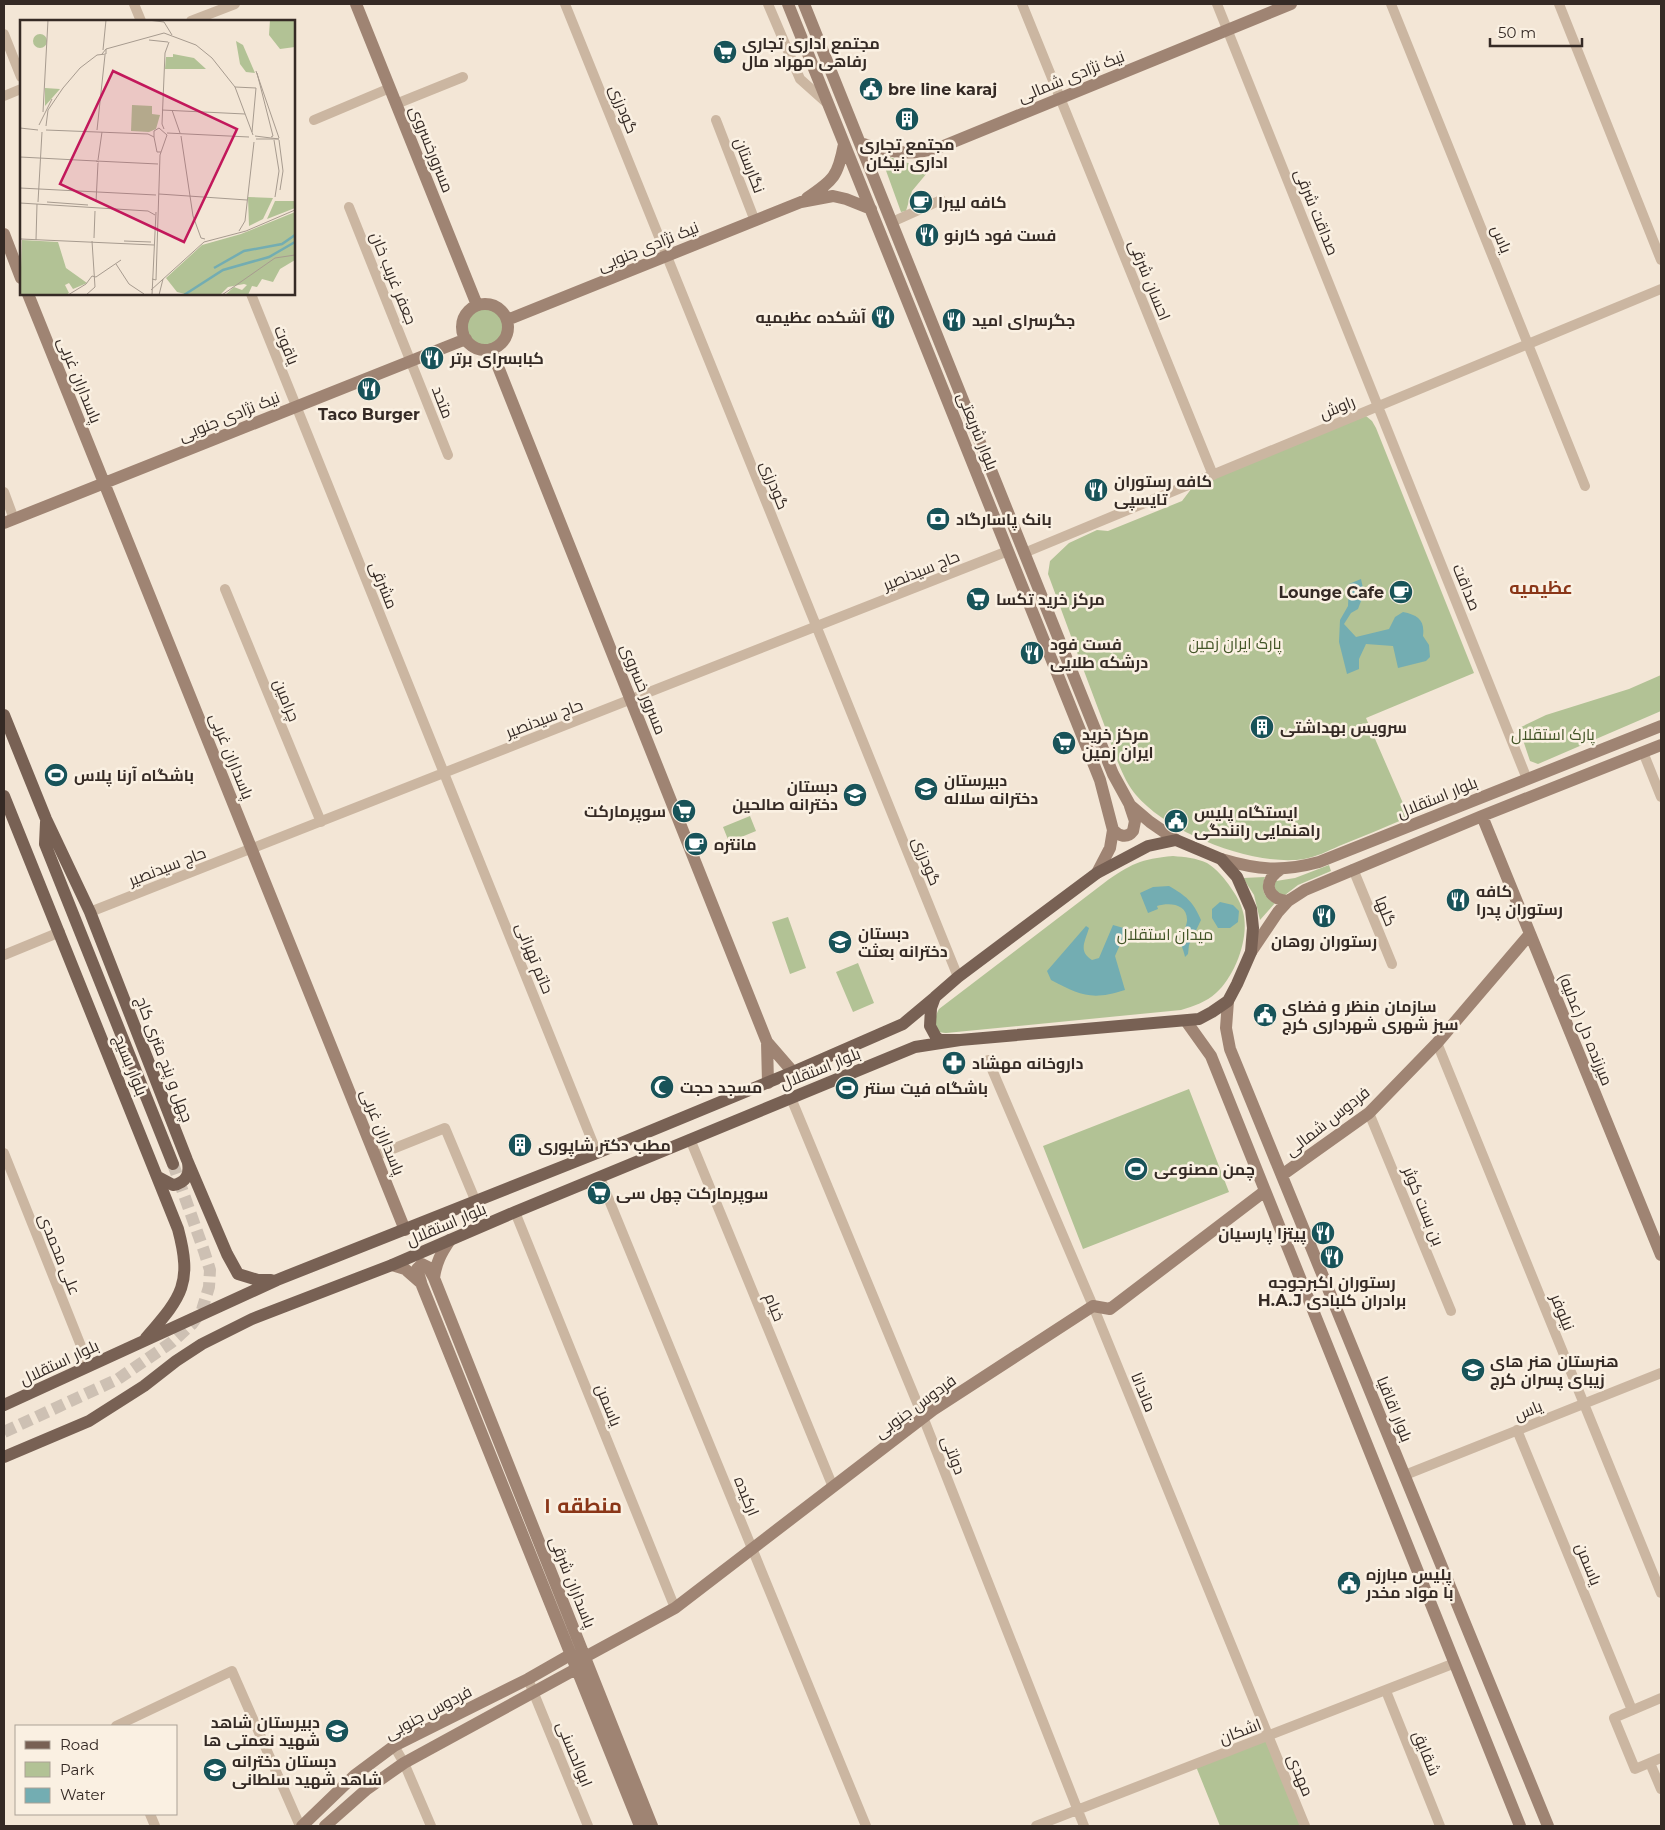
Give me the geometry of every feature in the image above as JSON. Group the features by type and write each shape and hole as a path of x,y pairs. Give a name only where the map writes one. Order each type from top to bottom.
{"main road":[{"path":"4,715 46,819 46,844 173,1164"},
{"name":"بلوار بسیج","path":"4,796 158,1177 184,1249 184,1276 179,1296 173,1307 143,1342"},
{"name":"چهل و پنج متری کاج","path":"46,819 90,912 187,1160 226,1254 238,1274 258,1280 278,1280"},
{"path":"1176,840 1221,859 1237,878 1251,909 1252,928 1252,952 1228,1001 1199,1019 1186,1021 960,1040 940,1040 932,1032 929,1019 934,997 1097,872 1148,846 1176,840"},
{"name":"بلوار استقلال","path":"4,1405 278,1280 768,1083 903,1024 934,997"},
{"name":"بلوار استقلال","path":"4,1457 89,1421 144,1386 202,1344 252,1319 392,1265 515,1212 915,1047 960,1040"},
{"path":"158,1177 173,1184 182,1182 186,1179 189,1170 187,1160"}],"street":[{"path":"134,4 141,20"},
{"path":"194,20 235,4"},
{"name":"مسرورخسروی","path":"356,4 478,306"},
{"name":"گودرزی","path":"565,4 958,977"},
{"path":"768,4 800,79 829,104"},
{"name":"بلوار شریعتی","path":"788,4 1100,780 1113,830 1110,848 1097,872"},
{"name":"بلوار شریعتی","path":"804,4 1113,774 1130,805 1176,840"},
{"name":"احسان شرقی","path":"1022,4 1213,474"},
{"name":"صداقت شرقی","path":"1217,4 1378,406"},
{"name":"نیک نژادی شمالی","path":"860,143 908,154 925,152 941,147 1291,4"},
{"name":"یاس","path":"1391,4 1585,486"},
{"path":"1559,4 1661,260"},
{"path":"4,34 20,74"},
{"path":"396,104 463,77"},
{"path":"314,120 390,88"},
{"path":"4,96 20,89"},
{"name":"نگارستان","path":"716,120 755,220"},
{"path":"801,202 821,189 838,171 844,144"},
{"path":"801,202 833,196 871,209"},
{"path":"892,222 941,200"},
{"name":"نیک نژادی جنوبی","path":"507,320 801,202"},
{"name":"جعفر غریب خان","path":"349,207 411,361"},
{"path":"4,234 20,275"},
{"name":"راوش","path":"1024,552 1661,289"},
{"name":"پاسداران غربی","path":"28,295 405,1230"},
{"name":"یاقوت","path":"251,295 296,407"},
{"path":"491,305 497,307 502,311 507,320 508,330 506,336 498,346 491,349 477,348 466,339 464,320 472,309 478,306 491,305"},
{"name":"نیک نژادی جنوبی","path":"9,521 466,339"},
{"name":"مسرور خسروی","path":"491,349 767,1042"},
{"name":"متحد","path":"411,361 448,455"},
{"name":"صداقت","path":"1378,406 1527,779"},
{"name":"مشرقی","path":"296,407 444,774"},
{"path":"4,492 9,521"},
{"name":"حاج سیدنصیر","path":"90,912 252,850 1008,551"},
{"name":"چرامین","path":"225,589 321,822"},
{"name":"بلوار استقلال","path":"1221,859 1252,868 1281,870 1319,862 1661,726"},
{"path":"1252,952 1278,912 1288,901 1305,890 1482,816 1661,745"},
{"path":"1643,752 1661,797"},
{"name":"حاتم تهرانی","path":"444,774 597,1153"},
{"path":"1113,830 1122,836 1131,834 1135,821 1130,805"},
{"name":"میرزنده دل (عدلیه)","path":"1482,816 1661,1255"},
{"name":"گلها","path":"1353,869 1392,964"},
{"path":"1281,870 1273,874 1269,884 1271,894 1278,900 1288,901"},
{"path":"4,955 60,932"},
{"name":"فردوس شمالی","path":"1282,1176 1369,1112 1437,1043 1530,934"},
{"name":"بلوار اقاقیا","path":"1228,1001 1226,1028 1230,1049 1548,1826"},
{"path":"1186,1021 1211,1056 1520,1826"},
{"path":"767,1042 793,1072"},
{"path":"767,1042 768,1083"},
{"name":"نیلوفر","path":"1437,1043 1661,1593"},
{"name":"ماندانا","path":"988,1060 1092,1306 1269,1736"},
{"name":"دولتی","path":"791,1098 923,1417 1084,1826"},
{"name":"بن بست کوثر","path":"1369,1112 1451,1311"},
{"path":"375,1156 445,1128 476,1202"},
{"name":"خیام","path":"690,1140 833,1487"},
{"name":"علی محمدی","path":"4,1153 89,1366"},
{"name":"ارکیده","path":"600,1178 866,1826"},
{"path":"1092,1306 1110,1309 1265,1191"},
{"name":"یاسمن","path":"515,1212 675,1608"},
{"path":"434,1278 439,1255 450,1240"},
{"path":"421,1283 418,1269 422,1264 428,1267 434,1278"},
{"path":"392,1265 405,1269 421,1283"},
{"name":"پاسداران شرقی","path":"434,1278 652,1826"},
{"name":"پاسداران شرقی","path":"421,1283 640,1826"},
{"name":"فردوس جنوبی","path":"324,1826 367,1789 404,1762 534,1693 576,1669 585,1657 675,1608 923,1417 1092,1306"},
{"name":"یاس","path":"1405,1475 1661,1373"},
{"name":"یاسمن","path":"1518,1430 1632,1710"},
{"path":"570,1655 585,1657"},
{"name":"فردوس جنوبی","path":"301,1826 355,1774 394,1746 528,1679 570,1655"},
{"name":"اشکان","path":"1036,1826 1454,1664"},
{"path":"118,1725 232,1671 301,1826"},
{"name":"ابوالحسنی","path":"528,1679 588,1826"},
{"name":"شقایق","path":"1386,1691 1440,1826"},
{"path":"1661,1698 1614,1718 1636,1769 1661,1758"},
{"name":"مهدی","path":"1269,1736 1305,1826"},
{"path":"394,1746 404,1762 431,1826"},
{"path":"1650,1762 1661,1789"}],"green space":[{"path":"880,154 911,164 937,161 912,191 906,211 901,212"},
{"path":"485,306 500,312 506,327 500,342 485,348 470,342 464,327 470,312"},
{"name":"پارک ایران زمین","path":"1366,416 1376,428 1474,673 1366,718 1409,817 1322,854 1304,859 1261,858 1237,852 1190,834 1169,822 1150,809 1131,788 1117,759 1048,574 1050,561 1069,543 1097,530 1108,531 1182,501 1195,484"},
{"name":"پارک استقلال","path":"1661,675 1661,711 1538,764 1530,761 1519,728 1546,715 1629,689"},
{"path":"750,816 756,831 729,842 723,827"},
{"name":"میدان استقلال","path":"1173,856 1195,859 1211,865 1229,885 1242,909 1245,922 1243,944 1229,977 1223,986 1212,996 1181,1010 946,1033 938,1031 935,1021 939,1009 1104,883 1121,871 1136,864 1152,859"},
{"path":"1329,865 1331,871 1298,885 1285,895 1277,895 1274,884 1276,881 1295,878"},
{"path":"1265,877 1264,892 1275,903 1260,920 1254,895 1243,878"},
{"path":"788,917 806,968 790,974 772,922"},
{"path":"858,963 874,1003 853,1012 836,972"},
{"name":"چمن مصنوعی","path":"1189,1089 1229,1192 1083,1249 1043,1146"},
{"path":"1269,1736 1305,1826 1220,1826 1195,1764"}],"water":[{"path":"1361,579 1364,593 1358,609 1351,613 1344,624 1356,637 1389,629 1395,617 1403,612 1413,615 1422,622 1423,636 1429,645 1430,657 1426,661 1398,668 1393,646 1366,644 1359,659 1359,669 1347,674 1339,642 1340,620 1348,606 1349,584"},
{"path":"1169,886 1188,900 1195,908 1201,920 1189,945 1188,954 1185,957 1181,941 1187,921 1185,911 1177,906 1167,904 1157,906 1158,909 1148,913 1140,893 1153,887"},
{"path":"1220,902 1233,905 1239,911 1238,922 1230,928 1218,928 1212,918 1212,909"},
{"path":"1113,925 1127,929 1115,956 1125,990 1103,995 1086,995 1051,980 1047,971 1086,926 1089,928 1084,942 1084,950 1092,960 1099,958"}],"tunnel":[{"path":"4,1432 118,1379 172,1342 192,1324 202,1310 209,1287 210,1270 173,1164"}],"place":[{"name":"مجتمع اداری تجاری رفاهی مهراد مال","path":"725,52"},
{"name":"bre line karaj","path":"871,89"},
{"name":"مجتمع تجاری اداری نیکان","path":"907,119"},
{"name":"کافه لیبرا","path":"921,202"},
{"name":"فست فود کارنو","path":"927,235"},
{"name":"آشکده عظیمیه","path":"883,317"},
{"name":"جگرسرای امید","path":"954,320"},
{"name":"کبابسرای برتر","path":"432,358"},
{"name":"Taco Burger","path":"369,389"},
{"name":"کافه رستوران تایسپی","path":"1096,490"},
{"name":"بانک پاسارگاد","path":"938,519"},
{"name":"Lounge Cafe","path":"1401,592"},
{"name":"مرکز خرید تکسا","path":"978,599"},
{"name":"فست فود درشکه طلایی","path":"1032,653"},
{"name":"سرویس بهداشتی","path":"1262,727"},
{"name":"مرکز خرید ایران زمین","path":"1064,743"},
{"name":"باشگاه آرنا پلاس","path":"56,775"},
{"name":"دبیرستان دخترانه سلاله","path":"926,789"},
{"name":"دبستان دخترانه صالحین","path":"855,795"},
{"name":"سوپرمارکت","path":"684,811"},
{"name":"ایستگاه پلیس راهنمایی رانندگی","path":"1176,821"},
{"name":"مانتره","path":"696,844"},
{"name":"کافه رستوران پدرا","path":"1458,900"},
{"name":"رستوران روهان","path":"1324,916"},
{"name":"دبستان دخترانه بعثت","path":"840,942"},
{"name":"سازمان منظر و فضای سبز شهری شهرداری کرج","path":"1265,1015"},
{"name":"داروخانه مهشاد","path":"954,1063"},
{"name":"مسجد حجت","path":"662,1087"},
{"name":"باشگاه فیت سنتر","path":"847,1088"},
{"name":"مطب دکتر شاپوری","path":"520,1145"},
{"name":"چمن مصنوعی","path":"1136,1169"},
{"name":"سوپرمارکت چهل سی","path":"599,1193"},
{"name":"پیتزا پارسیان","path":"1323,1233"},
{"name":"رستوران اکبرجوجه H.A.J برادران کلبادی","path":"1332,1257"},
{"name":"هنرستان هنر های زیبای پسران کرج","path":"1473,1370"},
{"name":"پلیس مبارزه با مواد مخدر","path":"1349,1583"},
{"name":"دبیرستان شاهد شهید نعمتی ها","path":"337,1731"},
{"name":"دبستان دخترانه شاهد شهید سلطانی","path":"215,1770"}],"district":[{"name":"عظیمیه","path":"1541,588"},
{"name":"منطقه ۱","path":"583,1506"}]}
